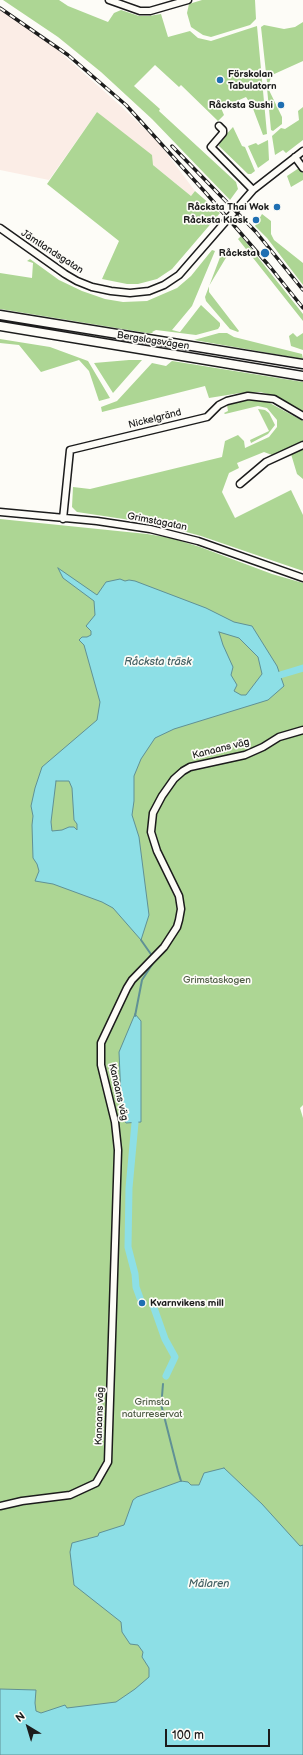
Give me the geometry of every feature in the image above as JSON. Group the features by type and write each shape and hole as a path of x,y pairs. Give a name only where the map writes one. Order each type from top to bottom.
{"main road":[{"name":"Bergslagsvägen","path":"0,315 303,364"},
{"name":"Bergslagsvägen","path":"0,326 303,376"}],"street":[{"path":"109,0 140,11 150,11 188,0"},
{"path":"219,126 223,130 223,133 211,147 253,190"},
{"name":"Jämtlandsgatan","path":"0,228 77,281 92,287 111,291 130,293 149,291 164,285 179,275 253,190 303,151"},
{"path":"295,157 303,168"},
{"name":"Nickelgränd","path":"63,519 70,450 207,417 219,405 227,401 248,396 274,399 303,416"},
{"path":"240,484 266,462 303,445"},
{"name":"Grimstagatan","path":"0,512 97,521 150,529 198,541 303,578"},
{"name":"Kanaans väg","path":"0,1506 22,1501 70,1496 96,1483 108,1462 118,1150 115,1122 101,1066 101,1043 127,988 164,947 177,927 181,909 180,896 157,851 151,832 153,813 162,796 180,773 190,767 245,755 262,748 279,737 303,730"}],"shaded area":[{"path":"0,10 53,46 122,107 159,143 195,191 191,196 153,165 97,112 49,180 0,170"}],"green space":[{"path":"3,0 59,0 68,6 108,22 114,13 121,10 139,16 161,14 168,37 190,31 198,38 211,41 257,26 267,134 263,135 252,106 246,97 221,108 224,115 218,121 181,85 179,87 155,65 134,86 236,182 238,189 230,200 152,119 101,72 58,37"},
{"path":"202,0 255,0 256,19 250,25 211,37 203,35 191,27 187,13 189,4"},
{"path":"303,22 303,61 272,75 269,83 267,82 261,27 264,25 284,29 295,27"},
{"path":"267,88 282,117 282,124 273,131 271,130"},
{"path":"303,107 303,140 286,153 283,150 275,155 272,136 281,128 285,129 299,120 298,111"},
{"path":"97,112 152,155 153,165 191,196 195,191 220,213 172,269 157,279 138,284 127,284 102,279 119,241 47,184"},
{"path":"233,127 242,146 245,147 255,171 251,174 248,174 219,146 220,141"},
{"path":"268,140 269,160 258,168 248,146 256,143 258,145"},
{"path":"299,168 303,173 303,180 291,187 287,176"},
{"path":"262,214 271,221 271,234 274,240 303,263 303,285 267,238 255,226"},
{"path":"241,236 303,314 303,321 238,239"},
{"path":"212,250 215,251 192,306 172,330 180,332 201,305 220,323 218,329 196,335 156,330 152,332 153,333 147,333 0,309 0,273 32,278 33,263 27,261 30,259 59,280 82,291 105,299 123,302 147,301 177,288 191,276"},
{"path":"222,252 227,256 209,285"},
{"path":"209,286 209,292 239,331 238,332 230,329 206,301 205,297"},
{"path":"219,333 227,333 234,337 302,354 303,359 194,340"},
{"path":"293,333 297,337 303,333 303,350 291,346 289,336"},
{"path":"0,339 50,347 88,361 110,398 99,401 89,371 79,360 41,372 19,345 0,343"},
{"path":"142,360 113,393 94,363"},
{"path":"172,361 303,382 303,412 276,396 260,392 240,393 209,398 205,386 102,412 101,407 117,401 152,363 166,366"},
{"path":"246,400 266,401 303,421 303,442 279,454 272,455 264,452 237,463 239,468 229,473 222,492 235,518 291,490 303,515 303,571 201,536 157,524 77,512 72,507 73,487 90,489 222,457 225,441 238,435 244,441 245,448 269,437 277,427 277,420 267,408 258,406 224,413 228,411 227,405"},
{"path":"258,409 265,410 269,413 275,425 268,434 251,443 250,440 269,431"},
{"path":"303,448 303,479 297,474 291,454"},
{"name":"Grimsta naturreservat","path":"0,519 147,534 171,538 200,547 272,574 303,583 303,1105 300,1108 303,1118 303,1700 0,1755"}],"water":[{"name":"Råcksta träsk","path":"58,568 97,595 106,582 120,579 125,581 135,581 206,608 234,622 252,626 277,666 284,686 268,700 174,729 155,738 141,759 134,776 134,801 132,815 139,837 149,915 141,940 113,908 102,902 53,884 35,881 39,871 33,858 33,816 31,806 42,767 97,720 100,702 84,645 79,640 82,637 91,635 91,631 86,626 95,615 94,601 63,578","holes":["219,632 239,638 258,657 262,674 246,695 241,695 234,691 237,685 231,675 233,667","56,781 69,781 72,788 74,820 77,824 77,830 74,827 69,827 62,830 52,831 51,822"]},
{"path":"135,1014 141,1021 141,1122 126,1123 123,1118 121,1098 119,1052"},
{"name":"Mälaren","path":"224,1468 262,1504 300,1546 303,1545 303,1755 0,1755 0,1689 36,1690 36,1711 41,1713 65,1705 67,1708 116,1702 149,1677 149,1668 142,1657 143,1652 138,1645 130,1644 122,1632 121,1622 74,1585 70,1552 72,1543 98,1536 99,1533 124,1525 133,1500 137,1497 181,1481 188,1482 191,1485 199,1485 204,1473"}],"waterway":[{"path":"280,675 303,668"},
{"path":"135,1016 142,980 155,960 141,940"},
{"path":"135,1123 129,1188 128,1247 135,1274 136,1287 140,1298"},
{"path":"153,1305 165,1339 175,1357 166,1376"},
{"path":"162,1396 163,1384"},
{"path":"161,1404 181,1481"}],"railway":[{"path":"0,8 68,55 126,105 205,192 271,268 303,308"},
{"path":"172,146 256,232 303,290"}],"place":[{"name":"Förskolan Tabulatorn","path":"220,80"},
{"name":"Råcksta Sushi","path":"281,105"},
{"name":"Råcksta Thai Wok","path":"277,207"},
{"name":"Råcksta Kiosk","path":"256,220"},
{"name":"Råcksta","path":"265,253"},
{"name":"Kvarnvikens mill","path":"142,1303"}],"park label":[{"name":"Grimstaskogen","path":"217,980"}]}
